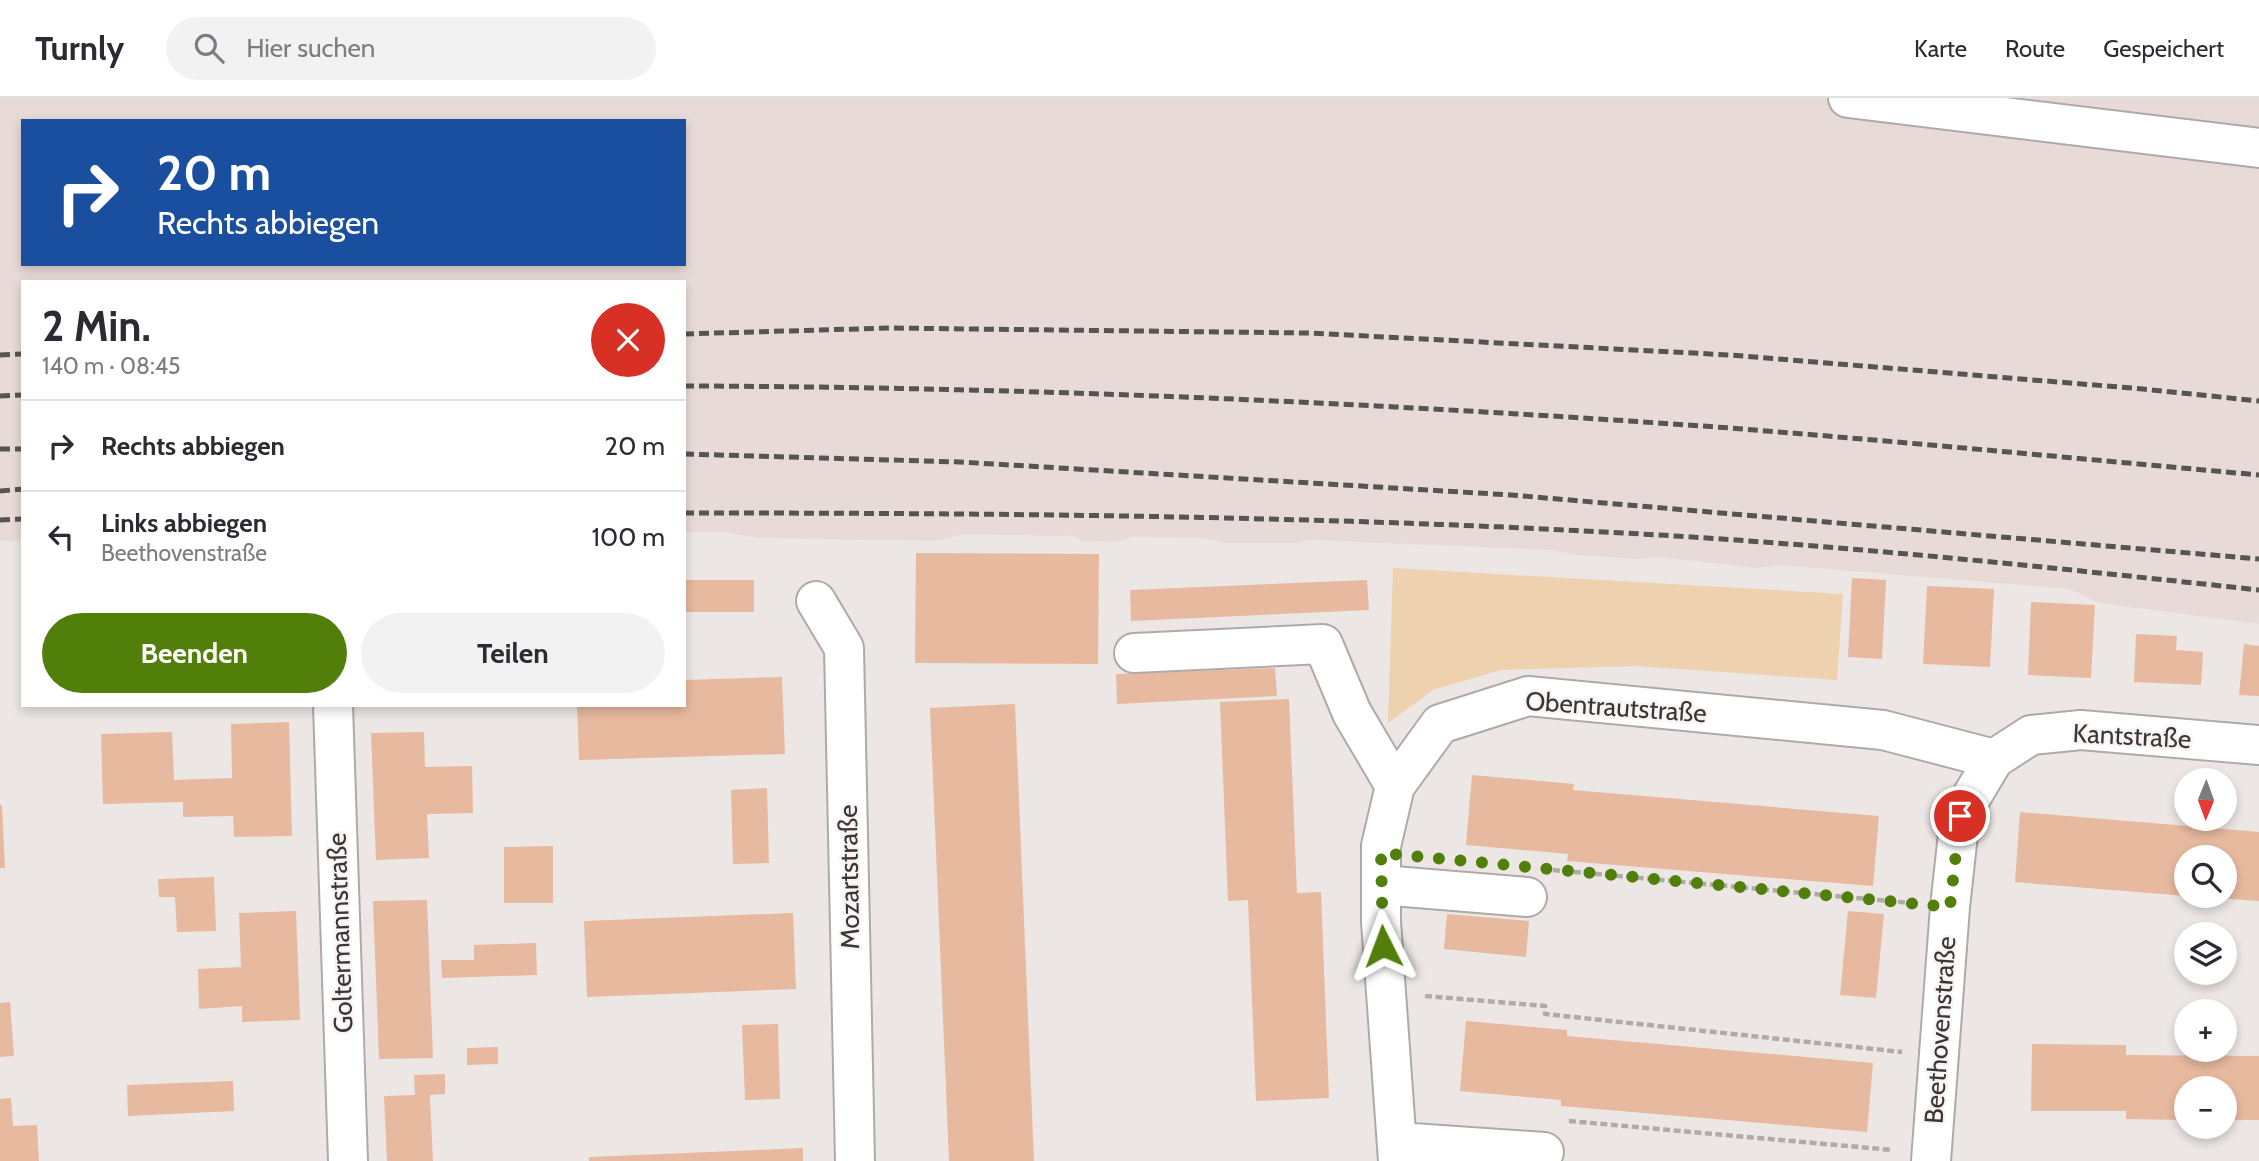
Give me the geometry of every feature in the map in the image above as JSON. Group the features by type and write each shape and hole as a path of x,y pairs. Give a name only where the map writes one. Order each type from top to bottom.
{"street":[{"path":"1848,98 2259,148"},
{"name":"Mozartstraße","path":"816,600 844,648 855,1161"},
{"path":"1134,653 1323,644 1352,713 1395,786"},
{"name":"Obentrautstraße","path":"1398,1151 1381,922 1381,846 1395,786 1440,724 1528,696 1883,730 1994,759"},
{"name":"Goltermannstraße","path":"333,707 348,1161"},
{"name":"Kantstraße","path":"1960,816 1994,759 2031,735 2081,730 2259,745"},
{"name":"Beethovenstraße","path":"1931,1157 1950,907 1960,816"},
{"path":"1381,885 1537,883"},
{"path":"1398,1151 1552,1136"}],"path":[{"path":"1537,883 1950,907"},
{"path":"1386,993 1545,1006 1545,1014 1938,1055"},
{"path":"1552,1136 1931,1157"}],"shaded area":[{"path":"0,98 2259,98 2259,624 2099,603 2070,589 1778,565 1757,568 1659,557 1637,559 1576,555 1550,550 1312,540 1293,543 1226,543 1200,538 1132,537 1115,542 1083,541 1073,536 966,534 936,541 756,538 725,532 686,532 686,280 21,280 21,541 0,541"},
{"path":"1393,568 1843,594 1837,680 1636,666 1501,670 1433,690 1388,723"}],"building":[{"path":"916,553 1099,554 1098,664 915,663"},
{"path":"1852,578 1886,580 1882,659 1848,657"},
{"path":"686,580 754,580 754,612 686,612"},
{"path":"1367,580 1369,610 1131,621 1130,590"},
{"path":"1927,586 1994,589 1990,667 1923,664"},
{"path":"2031,602 2095,605 2091,678 2028,675"},
{"path":"2136,634 2177,636 2176,650 2203,652 2201,685 2134,682"},
{"path":"2244,644 2259,646 2259,696 2239,695"},
{"path":"1275,668 1277,696 1117,704 1116,674"},
{"path":"782,677 785,754 579,760 577,707 686,707 686,680"},
{"path":"1289,699 1297,893 1321,892 1329,1098 1256,1101 1248,900 1228,901 1220,702"},
{"path":"1015,704 1034,1161 949,1161 930,708"},
{"path":"289,722 292,836 234,837 233,816 183,817 183,802 103,804 101,734 172,732 174,780 232,778 231,724"},
{"path":"424,732 425,767 472,766 473,813 427,814 429,858 376,860 371,733"},
{"path":"1472,775 1574,784 1573,790 1879,816 1873,886 1567,861 1568,854 1466,845"},
{"path":"767,788 769,863 733,864 731,790"},
{"path":"2,805 5,868 0,868"},
{"path":"2020,812 2174,825 2174,831 2259,832 2259,901 2237,899 2237,845 2174,845 2174,895 2015,882"},
{"path":"553,846 553,903 504,903 504,847"},
{"path":"214,877 216,931 177,932 175,897 159,897 158,879"},
{"path":"427,900 433,1058 379,1059 373,901"},
{"path":"296,911 300,1020 242,1022 242,1006 199,1009 198,969 241,967 239,913"},
{"path":"1848,911 1884,914 1876,998 1840,995"},
{"path":"793,913 796,989 587,997 584,921"},
{"path":"1447,914 1529,921 1526,957 1444,949"},
{"path":"536,943 537,975 442,978 441,960 474,960 474,945"},
{"path":"10,1002 14,1056 0,1057 0,1003"},
{"path":"1466,1021 1567,1030 1567,1036 1873,1063 1867,1132 1561,1106 1561,1100 1460,1091"},
{"path":"778,1024 780,1099 745,1100 742,1025"},
{"path":"2032,1044 2126,1045 2126,1055 2174,1055 2174,1062 2237,1062 2237,1056 2259,1056 2259,1120 2237,1120 2237,1076 2174,1076 2174,1120 2126,1119 2126,1111 2031,1111"},
{"path":"498,1047 498,1064 467,1065 467,1048"},
{"path":"445,1074 445,1094 430,1095 433,1161 387,1161 384,1096 415,1095 414,1075"},
{"path":"233,1081 234,1111 128,1116 127,1085"},
{"path":"11,1098 13,1126 37,1125 39,1161 0,1161 0,1099"},
{"path":"803,1148 803,1161 589,1161 589,1157"}],"railway":[{"path":"686,334 889,328 1309,333 1730,355 2259,401"},
{"path":"0,355 21,354"},
{"path":"686,386 1077,393 1469,411 1730,428 2259,475"},
{"path":"0,396 21,395"},
{"path":"0,449 21,449"},
{"path":"686,454 960,462 1511,495 2259,559"},
{"path":"0,491 21,489"},
{"path":"686,513 1180,517 1551,529 1821,547 2259,590"},
{"path":"0,520 21,519"}],"route":[{"path":"1383,946 1381,853 1950,907 1960,816"}]}
